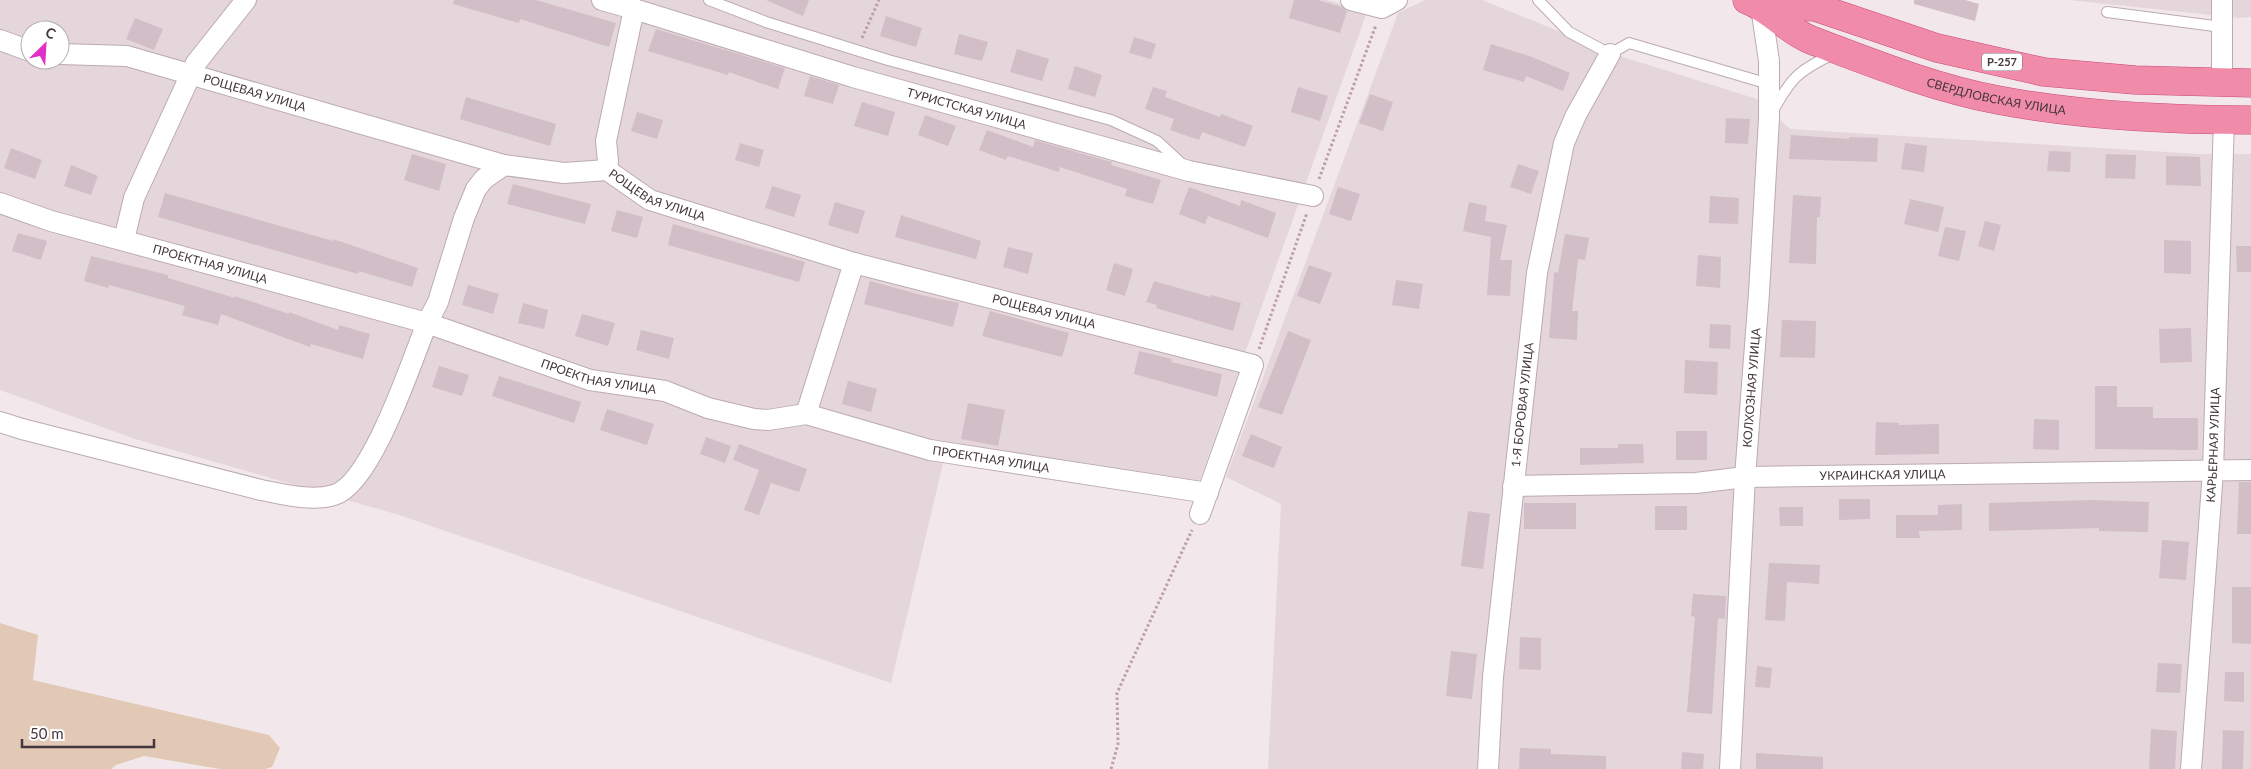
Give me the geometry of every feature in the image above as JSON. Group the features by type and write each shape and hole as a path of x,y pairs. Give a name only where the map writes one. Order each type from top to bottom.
{"highway":[{"name":"СВЕРДЛОВСКАЯ УЛИЦА","path":"1756,2 1808,39 1914,78 1997,100 2076,112 2251,120"},
{"name":"Р-257","path":"1756,2 1815,7 1937,48 2044,72 2135,80 2251,83"}],"street":[{"path":"124,240 134,198 196,64 246,0"},
{"name":"ТУРИСТСКАЯ УЛИЦА","path":"602,0 631,4 853,77 1189,171 1313,196"},
{"path":"1351,0 1390,4"},
{"path":"2222,0 2222,83"},
{"name":"КОЛХОЗНАЯ УЛИЦА","path":"1730,769 1745,477 1759,293 1769,118 1769,61 1756,2"},
{"path":"606,170 608,161 606,141 631,4"},
{"path":"0,40 20,48"},
{"name":"РОЩЕВАЯ УЛИЦА","path":"70,54 127,56 504,165 564,173 606,170 650,200 854,263 1253,365 1208,493"},
{"name":"1-Я БОРОВАЯ УЛИЦА","path":"1488,769 1492,677 1537,273 1564,143 1576,115 1610,54"},
{"name":"КАРЬЕРНАЯ УЛИЦА","path":"2191,769 2213,471 2224,120"},
{"path":"0,422 261,490 300,496 334,495 348,487 371,456 427,323 438,302 464,218 476,189 484,179 504,165"},
{"name":"ПРОЕКТНАЯ УЛИЦА","path":"0,203 51,221 427,323 590,380 665,391 708,408 754,419 768,420 806,414 930,450 1208,493"},
{"path":"806,414 854,263"},
{"name":"УКРАИНСКАЯ УЛИЦА","path":"1513,486 1696,483 1745,477 2251,470"},
{"path":"1200,514 1208,493"}],"lane":[{"path":"709,0 766,22 888,60 1111,120 1157,141 1189,171"},
{"path":"1538,0 1569,32 1610,54 1629,43 1769,84"},
{"path":"2107,12 2222,27"},
{"path":"1769,118 1794,77 1815,62 1840,50"}],"path":[{"path":"1111,769 1118,744 1117,693 1200,514"}],"shaded area":[{"path":"0,0 1327,0 1367,12 1199,482 947,447 891,683 399,515 135,439 0,390"},
{"path":"1425,0 1482,0 1620,56 1757,99 1790,129 2200,154 2251,154 2251,769 1268,769 1281,504 1226,477 1398,13"},
{"path":"2069,0 2251,0 2251,17 2239,18"},
{"path":"0,623 38,635 33,680 269,735 280,748 272,767 265,769 220,769 144,756 116,765 111,769 0,769"}],"building":[{"path":"454,0 536,0 616,23 609,47 520,19 519,23 453,4"},
{"path":"766,0 809,0 803,16"},
{"path":"1294,0 1318,0 1342,7 1347,11 1340,33 1289,18"},
{"path":"1914,0 1965,0 1979,4 1975,21 1914,4"},
{"path":"886,16 922,28 916,47 880,36"},
{"path":"135,18 163,29 154,50 126,39"},
{"path":"656,29 785,68 778,89 729,72 728,75 648,51"},
{"path":"959,34 988,42 982,61 954,54"},
{"path":"1134,37 1156,44 1151,59 1129,53"},
{"path":"1491,44 1532,57 1570,73 1563,91 1526,76 1524,82 1483,70"},
{"path":"1017,49 1049,59 1042,81 1010,72"},
{"path":"1075,66 1102,75 1095,97 1068,89"},
{"path":"810,76 839,85 833,104 804,96"},
{"path":"1153,87 1167,91 1165,97 1220,117 1221,114 1253,126 1245,147 1202,132 1199,140 1170,130 1174,119 1145,109"},
{"path":"1298,87 1328,96 1320,121 1291,112"},
{"path":"1370,94 1393,102 1383,131 1359,123"},
{"path":"466,97 556,124 550,146 460,119"},
{"path":"862,102 895,112 888,136 854,126"},
{"path":"637,112 663,120 657,139 631,131"},
{"path":"925,115 956,126 948,146 918,135"},
{"path":"1726,118 1750,119 1748,144 1725,143"},
{"path":"987,130 1033,147 1035,140 1112,162 1111,165 1161,180 1153,204 1125,196 1127,189 1060,167 1059,172 1008,156 1006,160 979,150"},
{"path":"1791,135 1849,139 1849,137 1878,138 1877,162 1789,159"},
{"path":"740,143 764,150 759,167 735,160"},
{"path":"1905,143 1927,146 1924,172 1901,169"},
{"path":"11,148 42,160 35,179 4,168"},
{"path":"2049,151 2071,152 2070,172 2047,171"},
{"path":"412,154 446,164 439,191 404,180"},
{"path":"2106,154 2136,155 2135,179 2105,178"},
{"path":"2166,156 2200,157 2201,186 2166,185"},
{"path":"1518,164 1539,171 1531,194 1510,187"},
{"path":"71,165 98,176 91,195 64,186"},
{"path":"513,184 591,204 585,224 507,204"},
{"path":"772,186 801,195 794,217 765,208"},
{"path":"1189,187 1240,206 1241,200 1276,213 1268,238 1208,216 1205,224 1179,214"},
{"path":"1338,187 1360,194 1351,221 1329,214"},
{"path":"165,193 333,241 333,239 418,268 412,287 359,271 358,274 158,217"},
{"path":"1793,195 1821,197 1820,217 1817,217 1816,264 1789,263"},
{"path":"1710,196 1739,198 1738,224 1709,223"},
{"path":"1910,199 1944,207 1938,232 1904,224"},
{"path":"835,202 865,211 858,234 828,225"},
{"path":"1469,202 1487,206 1485,221 1507,225 1500,260 1512,260 1510,296 1487,295 1491,237 1463,231"},
{"path":"617,210 643,217 637,238 611,231"},
{"path":"901,215 981,241 976,259 895,237"},
{"path":"1985,221 2001,225 1994,251 1978,246"},
{"path":"673,224 805,262 799,282 668,245"},
{"path":"1945,227 1966,231 1959,261 1938,256"},
{"path":"18,233 47,241 41,260 12,251"},
{"path":"1565,234 1589,238 1585,260 1578,259 1572,311 1578,311 1577,340 1549,338 1554,272 1558,273"},
{"path":"2164,240 2191,241 2191,274 2164,273"},
{"path":"2236,246 2251,246 2251,272 2237,272"},
{"path":"1008,247 1033,253 1028,274 1003,267"},
{"path":"1698,255 1721,257 1720,288 1696,286"},
{"path":"91,256 168,275 168,278 235,298 235,296 289,314 289,312 338,330 339,325 370,334 363,359 311,344 310,347 221,314 218,325 182,315 185,306 109,285 108,288 84,281"},
{"path":"1114,263 1133,269 1125,296 1106,290"},
{"path":"1309,265 1332,273 1320,304 1297,296"},
{"path":"1396,280 1423,284 1419,309 1392,305"},
{"path":"870,281 959,303 953,327 864,304"},
{"path":"1154,281 1210,297 1211,295 1241,303 1233,331 1156,308 1157,305 1146,302"},
{"path":"468,285 499,294 493,314 462,305"},
{"path":"523,303 548,310 544,329 518,323"},
{"path":"990,311 1069,333 1062,357 982,336"},
{"path":"582,314 615,323 608,346 575,336"},
{"path":"1782,320 1816,321 1815,358 1780,357"},
{"path":"1710,324 1731,325 1730,349 1709,348"},
{"path":"2191,328 2192,362 2160,363 2159,329"},
{"path":"641,330 674,338 669,359 636,350"},
{"path":"1288,331 1311,340 1282,415 1258,407"},
{"path":"1139,351 1172,359 1171,362 1222,374 1217,397 1134,374"},
{"path":"1685,360 1718,362 1717,395 1684,393"},
{"path":"439,366 469,375 462,396 432,387"},
{"path":"499,376 581,402 574,423 492,396"},
{"path":"848,381 877,389 871,412 842,404"},
{"path":"2095,386 2117,386 2117,407 2153,407 2153,418 2198,418 2198,450 2095,449"},
{"path":"968,403 1005,410 998,446 961,439"},
{"path":"607,409 654,424 647,445 600,430"},
{"path":"2034,419 2059,420 2059,450 2033,449"},
{"path":"1876,422 1899,423 1899,425 1939,424 1939,454 1875,455"},
{"path":"1676,431 1707,431 1707,460 1676,460"},
{"path":"1251,434 1282,447 1274,468 1242,456"},
{"path":"706,437 731,446 725,463 700,454"},
{"path":"739,444 807,469 799,492 771,483 759,515 744,510 759,470 733,460"},
{"path":"1618,444 1643,444 1644,463 1580,465 1580,448 1618,448"},
{"path":"2239,482 2251,482 2251,534 2237,534"},
{"path":"1839,499 1870,499 1870,519 1839,520"},
{"path":"2093,500 2149,502 2148,532 2099,531 2099,528 1989,531 1989,503"},
{"path":"1524,503 1576,503 1576,529 1524,529"},
{"path":"1962,504 1962,530 1919,531 1920,538 1896,538 1896,515 1938,515 1938,505"},
{"path":"1655,506 1687,506 1687,530 1655,530"},
{"path":"1779,507 1803,507 1803,526 1780,526"},
{"path":"1468,511 1490,514 1483,569 1461,566"},
{"path":"2162,540 2189,542 2186,580 2159,578"},
{"path":"1769,563 1820,565 1819,584 1787,582 1785,621 1765,620"},
{"path":"2232,587 2251,587 2251,644 2232,643"},
{"path":"1693,594 1726,596 1725,619 1718,618 1712,714 1687,712 1695,617 1691,616"},
{"path":"1520,637 1541,638 1541,670 1519,669"},
{"path":"1451,651 1477,654 1472,699 1446,696"},
{"path":"2158,663 2182,664 2180,693 2156,692"},
{"path":"1757,666 1772,668 1770,688 1755,687"},
{"path":"2225,672 2244,672 2244,702 2224,701"},
{"path":"2151,729 2177,731 2175,769 2149,769"},
{"path":"2223,730 2244,731 2243,769 2222,769"},
{"path":"1520,748 1551,749 1551,754 1606,756 1606,769 1519,769"},
{"path":"1682,752 1704,754 1703,769 1681,769"},
{"path":"1756,753 1823,757 1823,769 1756,769"}]}
